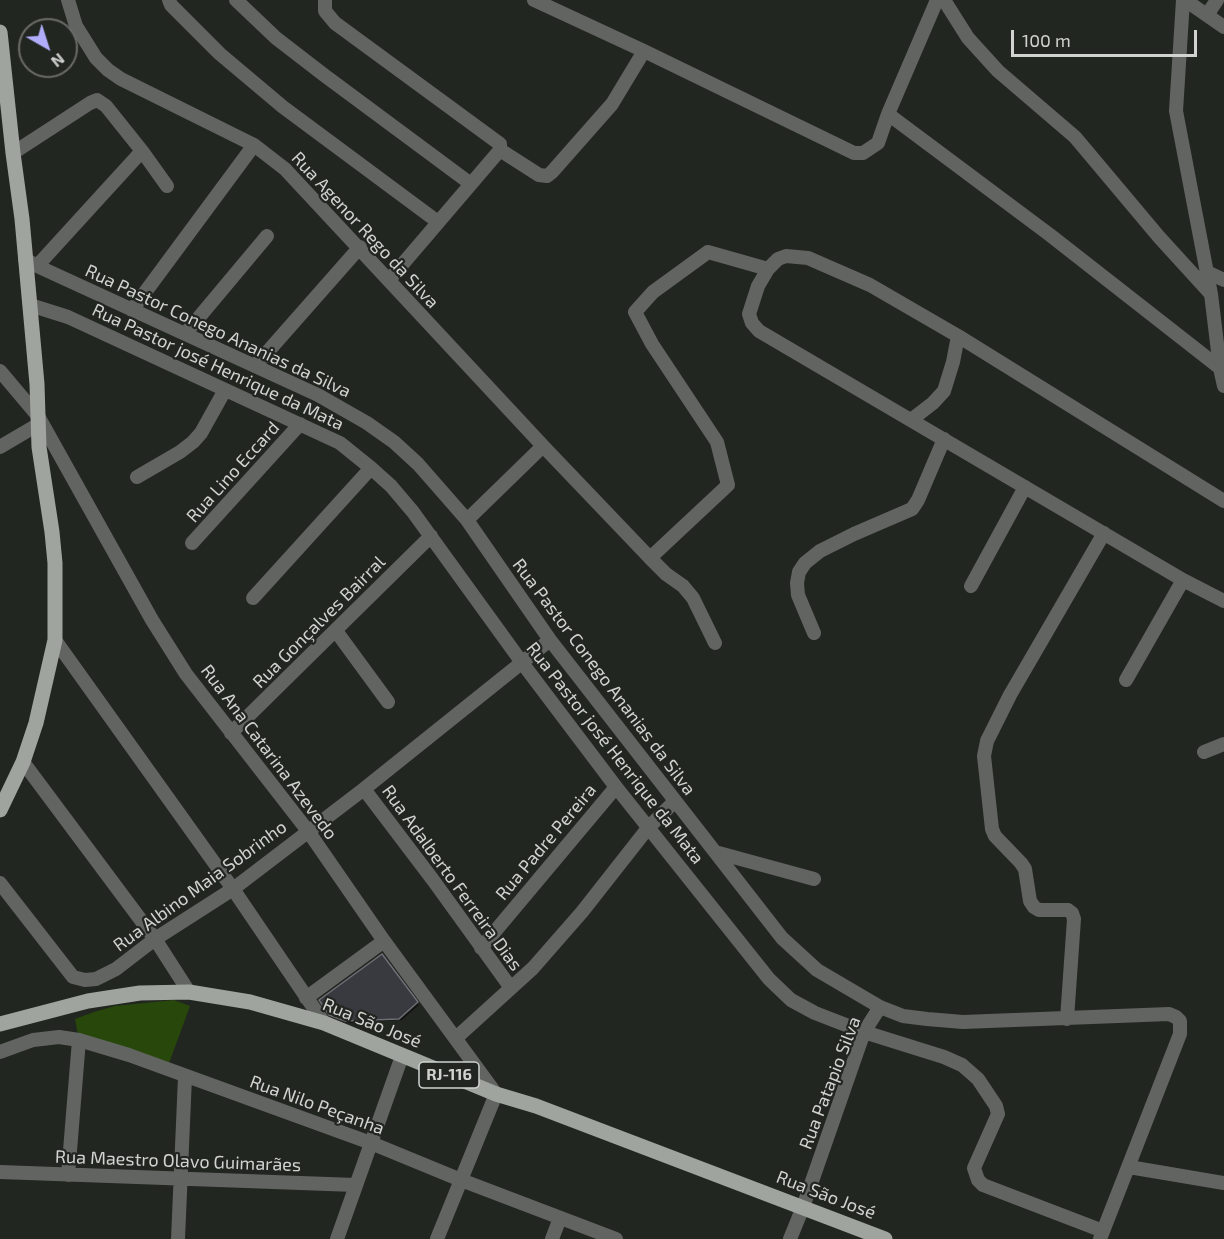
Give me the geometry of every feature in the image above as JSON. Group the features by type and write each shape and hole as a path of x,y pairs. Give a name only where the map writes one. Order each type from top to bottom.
{"main road":[{"path":"0,32 13,153 31,262 30,305 39,447 55,563 55,640 36,723 23,762 0,810"},
{"name":"Rua São José","path":"0,1024 88,1001 140,993 189,992 250,1002 324,1023 496,1094 536,1106 885,1239"}],"street":[{"name":"Rua Agenor Rego da Silva","path":"68,0 76,26 96,58 108,70 121,80 254,145 285,169 543,446 650,558 666,574 683,586 693,598 715,643"},
{"path":"169,0 171,5 220,54 283,107 438,222"},
{"path":"236,0 292,50 471,184"},
{"path":"326,0 325,11 335,23 499,142 500,150 389,280"},
{"path":"534,0 854,153 863,153 878,143 888,114 937,0"},
{"path":"944,0 975,46 998,71 1075,137 1158,237 1211,294"},
{"path":"1224,27 1184,0 1176,111 1211,294 1224,386"},
{"path":"1207,15 1217,0"},
{"path":"500,150 539,175 547,176 612,104 644,51"},
{"path":"13,153 98,100 106,106 167,186"},
{"path":"888,114 1050,235 1220,368"},
{"path":"132,310 254,145"},
{"path":"31,262 142,151"},
{"path":"185,334 267,236"},
{"path":"256,365 360,247"},
{"path":"650,558 728,485 717,442 652,344 635,312 654,292 708,252 768,269"},
{"path":"1224,501 958,336 870,285 808,258 786,256 778,259 768,269 758,286 749,314 752,323 759,331 1183,580 1224,601"},
{"name":"Rua Pastor Conego Ananias da Silva","path":"31,262 318,395 368,423 418,464 467,520 550,640 782,938 816,970 880,1008 903,1016 963,1022 1169,1014 1180,1021 1180,1034 1129,1167"},
{"path":"1207,272 1224,280"},
{"name":"Rua Pastor josé Henrique da Mata","path":"30,305 68,317 340,443 371,468 391,486 431,536 523,664 616,787 769,979 791,999 815,1013 963,1065 978,1079 996,1106 998,1114 974,1168 978,1180 983,1185 1102,1235"},
{"path":"911,420 944,391 958,336"},
{"name":"Rua Ana Catarina Azevedo","path":"0,371 38,420 152,620 186,674 308,831 384,941 496,1094"},
{"path":"137,477 193,442 201,433 225,390"},
{"path":"0,447 38,420"},
{"name":"Rua Lino Eccard","path":"192,543 300,424"},
{"path":"814,633 798,595 799,572 805,563 820,551 912,509 944,439"},
{"path":"467,520 543,446"},
{"path":"253,598 371,468"},
{"path":"971,586 1024,487"},
{"path":"1067,1019 1074,919 1068,910 1039,910 1030,901 1025,869 995,836 992,829 984,756 987,741 1010,695 1104,533"},
{"name":"Rua Gonçalves Bairral","path":"231,733 431,536"},
{"path":"1126,680 1183,580"},
{"path":"336,631 388,702"},
{"path":"55,640 233,889 324,1023"},
{"name":"Rua Albino Maia Sobrinho","path":"0,883 72,977 85,980 96,979 116,969 155,939 233,889 364,789 523,664 550,640"},
{"path":"1204,752 1224,744"},
{"path":"23,762 155,939 189,992"},
{"name":"Rua Padre Pereira","path":"480,948 616,787"},
{"name":"Rua Adalberto Ferreira Dias","path":"364,789 511,988"},
{"path":"456,1038 533,968 582,912 648,828 675,801"},
{"path":"715,852 814,879"},
{"path":"306,998 384,941"},
{"name":"Rua Patapio Silva","path":"790,1239 864,1032 880,1008"},
{"name":"Rua Nilo Peçanha","path":"0,1053 33,1040 59,1037 79,1040 129,1055 371,1143 616,1239"},
{"path":"68,1175 79,1040"},
{"path":"337,1239 402,1056"},
{"path":"178,1239 185,1077"},
{"path":"437,1239 496,1094"},
{"path":"1102,1235 1129,1167 1224,1184"},
{"name":"Rua Maestro Olavo Guimarães","path":"0,1172 355,1185"},
{"path":"552,1239 560,1218"}],"green space":[{"path":"174,1000 190,1006 168,1066 78,1035 75,1019 94,1012 115,1006"}],"building":[{"path":"382,954 418,1002 399,1019 345,1021 329,1015 319,1000"}]}
